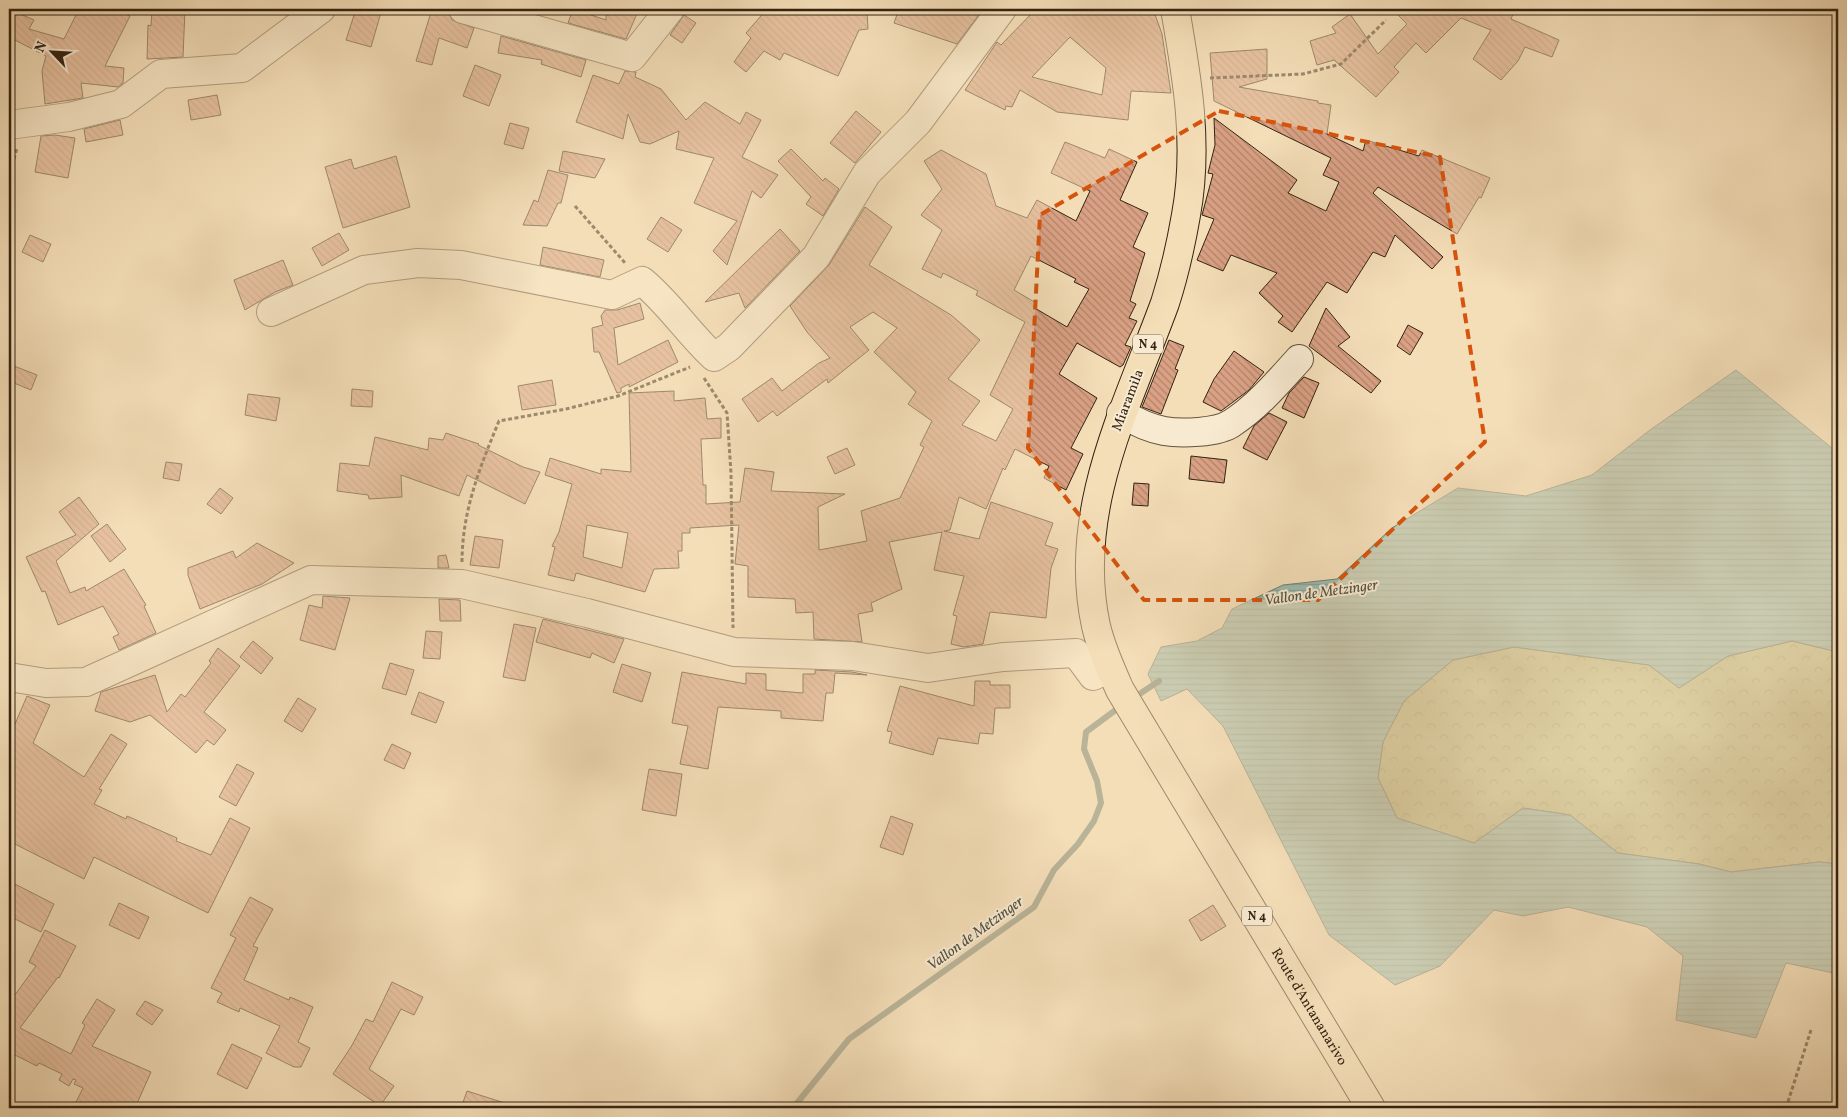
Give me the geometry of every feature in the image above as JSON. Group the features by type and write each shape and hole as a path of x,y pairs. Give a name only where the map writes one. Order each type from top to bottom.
{"main road":[{"name":"Miaramila","path":"1112,672 1096,626 1091,582 1092,544 1096,509 1106,460 1121,413 1165,301 1187,214 1192,160 1190,100 1175,9"},
{"name":"Route d'Antananarivo","path":"1112,672 1120,690 1371,1108"}],"street":[{"path":"16,124 69,117 121,104 160,74 242,68 321,9"},
{"path":"462,9 632,57 670,9"},
{"path":"271,312 364,270 418,262 461,265 612,295 642,281 656,293 696,340 705,361 728,347 816,257 867,173 918,122 1002,9"},
{"path":"1121,413 1137,423 1164,431 1208,431 1231,424 1274,387 1299,359"},
{"path":"9,676 46,683 86,682 311,580 462,584 587,613 734,652 853,656 928,668 1003,658 1076,653 1093,676 1112,672"}],"path":[{"path":"1187,80 1303,74 1341,64 1386,20"},
{"path":"9,178 16,124"},
{"path":"575,206 642,281"},
{"path":"462,584 462,544 473,485 499,421 566,409 618,396 705,361 727,413 731,473 731,590 734,652"},
{"path":"1786,1108 1811,1030"}],"highlighted area":[{"path":"1219,111 1440,157 1485,442 1318,600 1144,600 1028,448 1040,215"}],"green space":[{"path":"1792,641 1834,651 1838,649 1838,864 1819,862 1731,872 1699,864 1618,853 1570,815 1523,808 1474,843 1397,818 1378,778 1383,742 1404,701 1453,660 1514,647 1649,665 1679,688 1728,656"}],"water":[{"path":"1736,370 1838,453 1838,649 1834,651 1792,641 1728,656 1679,688 1649,665 1514,647 1453,660 1404,701 1383,742 1378,778 1397,818 1474,843 1523,808 1570,815 1618,853 1699,864 1731,872 1819,862 1838,864 1838,974 1786,963 1756,1038 1676,1020 1683,956 1647,927 1568,907 1523,916 1494,910 1440,966 1395,985 1329,935 1223,726 1187,689 1161,701 1148,674 1161,647 1197,641 1222,628 1232,609 1283,585 1337,579 1392,528 1458,488 1526,496 1592,475 1650,430"}],"building":[{"path":"9,9 34,20 29,29 64,39 79,9 115,9 130,16 105,66 124,68 123,83 118,87 81,83 83,98 45,104 42,71 46,56 9,37"},
{"path":"152,9 185,9 183,57 147,59 148,25 151,26"},
{"path":"356,9 382,9 371,47 346,40"},
{"path":"432,9 448,11 452,20 474,28 467,48 439,38 432,65 416,61"},
{"path":"573,9 606,20 606,9 639,9 626,39 568,23"},
{"path":"767,9 838,9 837,12 867,10 868,29 859,30 838,76 784,53 780,60 764,51 746,72 734,62 751,38 746,33"},
{"path":"899,9 983,9 957,44 894,23"},
{"path":"1036,9 1153,9 1162,34 1171,93 1131,91 1128,120 1057,112 1020,90 1012,107 1006,106 1005,110 965,90 997,42 1001,45","holes":["1070,37 1106,68 1102,95 1032,77"]},
{"path":"1392,9 1515,9 1511,19 1559,40 1552,57 1525,47 1518,61 1501,80 1473,59 1491,30 1461,18 1426,53 1416,43 1394,67 1399,72 1376,97 1334,60 1317,65 1310,41 1336,33 1332,27 1350,14 1378,54 1407,24"},
{"path":"684,15 696,23 682,43 670,35"},
{"path":"501,36 586,60 581,77 541,64 542,60 498,53"},
{"path":"1267,49 1267,79 1239,87 1331,105 1327,134 1363,151 1366,140 1419,156 1422,150 1490,178 1481,198 1479,197 1457,234 1378,187 1373,193 1443,257 1432,269 1395,235 1385,257 1373,252 1347,293 1327,282 1292,332 1278,322 1283,316 1259,293 1277,273 1231,255 1223,271 1197,260 1214,219 1202,215 1213,174 1208,173 1215,145 1214,118 1297,180 1288,193 1326,211 1339,182 1323,175 1331,158 1214,101 1210,53"},
{"path":"475,65 501,75 489,106 463,96"},
{"path":"625,71 636,72 635,77 661,89 686,120 705,102 740,124 746,112 761,120 742,157 778,175 761,198 752,191 727,265 713,251 737,221 694,203 714,158 676,149 679,131 650,144 640,142 628,114 623,139 576,122 593,75 619,84"},
{"path":"217,95 221,115 191,120 188,100"},
{"path":"856,111 881,132 855,163 830,143"},
{"path":"120,120 123,135 86,142 84,129"},
{"path":"510,123 529,128 523,149 504,144"},
{"path":"55,135 75,138 68,178 35,172 41,136"},
{"path":"1065,142 1105,158 1109,149 1137,162 1120,200 1148,213 1133,247 1145,253 1130,301 1136,304 1129,318 1137,321 1125,345 1131,347 1123,365 1120,367 1077,343 1059,374 1097,398 1071,448 1083,454 1066,490 1044,478 1049,466 1015,449 1005,470 1003,468 986,509 959,497 950,530 944,531 979,539 991,502 1053,523 1045,545 1058,549 1051,568 1046,618 990,612 983,644 964,647 951,644 957,616 953,615 964,576 934,570 942,532 889,542 902,589 871,603 873,611 858,614 862,642 814,639 813,612 796,613 795,599 748,597 748,566 735,564 739,525 690,528 690,533 682,533 682,551 678,551 679,568 654,569 645,592 576,573 574,581 548,575 555,547 552,546 559,532 572,484 545,475 550,458 601,474 601,469 631,472 629,393 674,391 674,401 705,398 707,419 721,418 721,438 701,439 703,485 706,485 706,504 740,502 745,468 774,472 771,491 845,494 818,507 819,550 867,541 861,511 900,498 924,447 920,445 932,421 908,404 916,392 874,352 897,328 873,312 850,327 869,350 828,383 827,379 777,416 773,411 758,422 742,399 772,378 782,391 819,363 830,358 807,332 790,306 829,265 865,207 892,227 869,265 951,315 980,340 948,379 980,401 962,425 996,441 1013,409 990,395 1025,322 976,295 978,291 943,273 941,278 922,269 942,230 921,215 942,189 924,161 941,150 986,174 996,206 1027,218 1037,200 1076,221 1090,191 1051,173","holes":["1031,256 1076,279 1074,282 1089,289 1067,327 1033,307 1036,303 1014,290","587,525 628,533 622,568 583,557"]},
{"path":"791,149 823,181 825,178 839,189 823,216 806,204 811,197 778,161"},
{"path":"563,151 605,159 595,178 559,171"},
{"path":"396,156 410,207 343,228 325,167 351,159 354,169"},
{"path":"548,170 568,175 561,203 558,203 547,226 523,225 534,200 538,202"},
{"path":"661,217 682,230 668,252 647,239"},
{"path":"780,229 800,251 745,308 739,293 705,302"},
{"path":"339,233 349,250 322,266 312,248"},
{"path":"30,235 51,244 43,262 22,252"},
{"path":"543,247 604,260 600,277 540,265"},
{"path":"283,260 293,285 275,292 245,310 234,280"},
{"path":"640,303 644,319 614,328 618,365 668,340 678,362 629,387 629,384 621,388 621,392 617,393 599,352 594,352 592,328 603,325 601,316 605,310 617,310"},
{"path":"1326,308 1350,337 1338,346 1381,381 1371,393 1309,346"},
{"path":"1408,325 1423,333 1410,355 1397,346"},
{"path":"1169,340 1184,346 1175,369 1178,370 1161,414 1142,407"},
{"path":"1234,351 1264,372 1249,390 1221,411 1203,402 1214,379"},
{"path":"14,366 37,375 31,390 9,381"},
{"path":"1304,377 1319,383 1304,418 1282,408 1289,393"},
{"path":"552,380 556,405 522,410 518,386"},
{"path":"352,389 373,391 372,407 351,406"},
{"path":"248,394 280,398 276,421 245,415"},
{"path":"1269,413 1287,422 1267,460 1243,448 1254,426"},
{"path":"446,433 479,444 523,467 540,472 525,504 467,475 459,496 401,475 402,497 369,499 368,495 337,491 340,463 369,466 375,437 428,450 429,438 443,440"},
{"path":"847,448 855,465 835,474 827,457"},
{"path":"1191,456 1227,460 1224,483 1189,479"},
{"path":"166,462 182,464 179,481 163,478"},
{"path":"1134,483 1149,484 1148,506 1132,505"},
{"path":"220,488 233,498 221,514 207,504"},
{"path":"79,497 99,524 56,561 70,593 85,587 86,591 124,569 146,605 144,606 156,633 119,650 113,637 119,634 103,606 58,625 45,591 42,592 26,557 76,535 59,512"},
{"path":"107,524 126,549 110,562 91,536"},
{"path":"475,536 503,540 499,568 470,565"},
{"path":"257,543 294,563 262,584 200,609 188,575 188,568 233,551 236,558"},
{"path":"446,555 449,568 438,568 438,556"},
{"path":"323,596 350,598 335,650 300,640 309,605 322,608"},
{"path":"439,599 460,600 461,621 440,621"},
{"path":"543,619 624,639 614,663 592,653 590,658 536,642"},
{"path":"514,624 536,628 525,681 503,677"},
{"path":"426,631 442,632 440,659 423,658"},
{"path":"253,641 273,658 261,674 240,657"},
{"path":"218,648 240,666 204,712 226,730 214,745 207,740 196,753 150,715 130,722 95,711 101,692 155,675 167,712 181,694 185,697 211,663 209,661"},
{"path":"390,663 414,670 406,695 382,688"},
{"path":"622,664 651,673 642,702 613,692"},
{"path":"815,670 852,672 867,675 835,673 833,693 826,693 823,721 781,718 781,711 718,707 708,769 680,764 688,726 672,723 682,672 746,684 746,673 766,674 766,690 803,693 803,674 815,674"},
{"path":"975,681 990,681 990,685 1010,685 1010,708 995,708 993,734 980,733 978,744 938,738 933,755 889,743 892,732 887,731 900,686 974,706"},
{"path":"419,692 444,702 436,723 411,714"},
{"path":"27,696 50,705 33,743 84,777 111,734 127,744 99,789 102,790 94,804 126,819 127,816 177,838 176,841 211,855 230,818 250,828 208,913 94,857 84,879 9,841 9,738"},
{"path":"298,698 316,709 302,732 284,721"},
{"path":"392,744 411,753 404,769 384,760"},
{"path":"237,764 254,773 236,806 219,797"},
{"path":"649,769 682,774 676,816 642,810"},
{"path":"891,816 913,824 903,855 880,847"},
{"path":"9,881 54,904 41,932 9,916"},
{"path":"250,897 273,909 253,946 258,948 244,980 289,1000 290,997 313,1007 298,1042 310,1048 301,1067 294,1067 266,1053 280,1026 240,1008 239,1012 217,1002 222,993 211,988 236,938 230,935"},
{"path":"119,903 149,917 139,939 109,925"},
{"path":"1213,905 1226,926 1201,941 1189,920"},
{"path":"45,930 76,946 59,978 20,1028 71,1054 85,1025 82,1023 97,999 115,1010 92,1046 151,1072 135,1108 73,1108 83,1088 74,1084 76,1080 73,1079 69,1086 59,1080 62,1074 39,1063 37,1066 9,1052 9,1003 36,966 29,962"},
{"path":"392,982 423,997 414,1015 401,1009 369,1069 394,1086 380,1106 333,1074 351,1047 366,1019 373,1022"},
{"path":"145,1001 163,1010 152,1025 136,1014"},
{"path":"232,1044 262,1058 247,1089 217,1074"},
{"path":"467,1091 511,1105 510,1108 461,1108"}],"waterway":[{"name":"Vallon de Metzinger","path":"1132,699 1159,681"},
{"name":"Vallon de Metzinger","path":"793,1108 849,1039 1034,907 1054,870 1078,844 1094,821 1101,803 1097,781 1084,749 1086,732 1121,706"}]}
